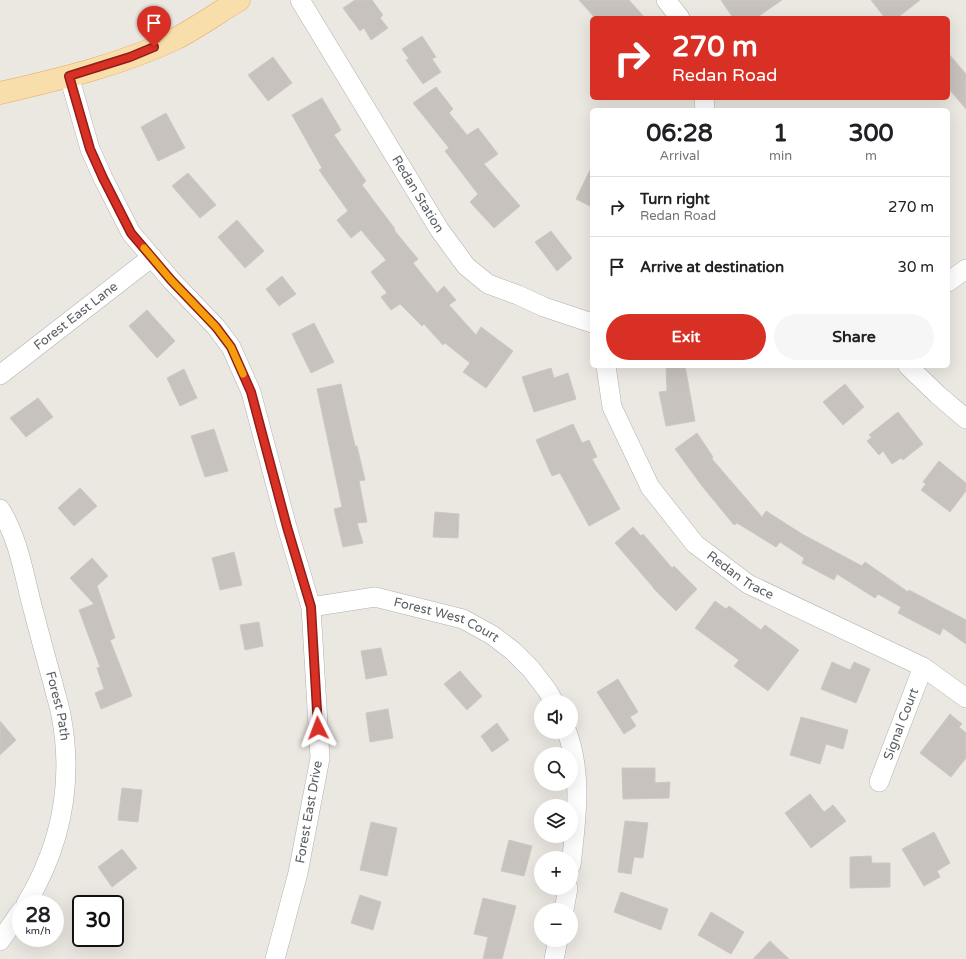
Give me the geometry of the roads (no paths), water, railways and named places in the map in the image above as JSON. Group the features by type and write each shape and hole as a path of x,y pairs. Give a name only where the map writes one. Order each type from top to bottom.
{"main road":[{"path":"0,93 69,76 130,57 177,37 239,0"}],"street":[{"name":"Redan Station","path":"300,0 439,229 466,266 488,284 518,295 544,307 590,322"},
{"path":"666,0 678,16"},
{"name":"Forest East Drive","path":"69,76 90,149 131,233 171,280 216,327 231,347 251,392 287,527 311,607 320,758 298,873 275,959"},
{"name":"Forest East Lane","path":"0,375 152,257"},
{"path":"950,281 966,269"},
{"name":"Redan Trace","path":"606,368 612,407 650,487 695,544 748,584 922,667 966,698"},
{"path":"910,368 938,396 966,419"},
{"name":"Forest Path","path":"0,509 15,539 23,564 28,589 61,715 66,759 66,785 56,836 48,861 31,895"},
{"name":"Forest West Court","path":"311,607 375,597 463,619 492,635 513,651 531,669 550,695"},
{"name":"Signal Court","path":"879,782 922,667"},
{"path":"569,739 575,762 578,788 577,814 573,851"},
{"path":"0,941 12,924"},
{"path":"554,959 557,947"}]}
